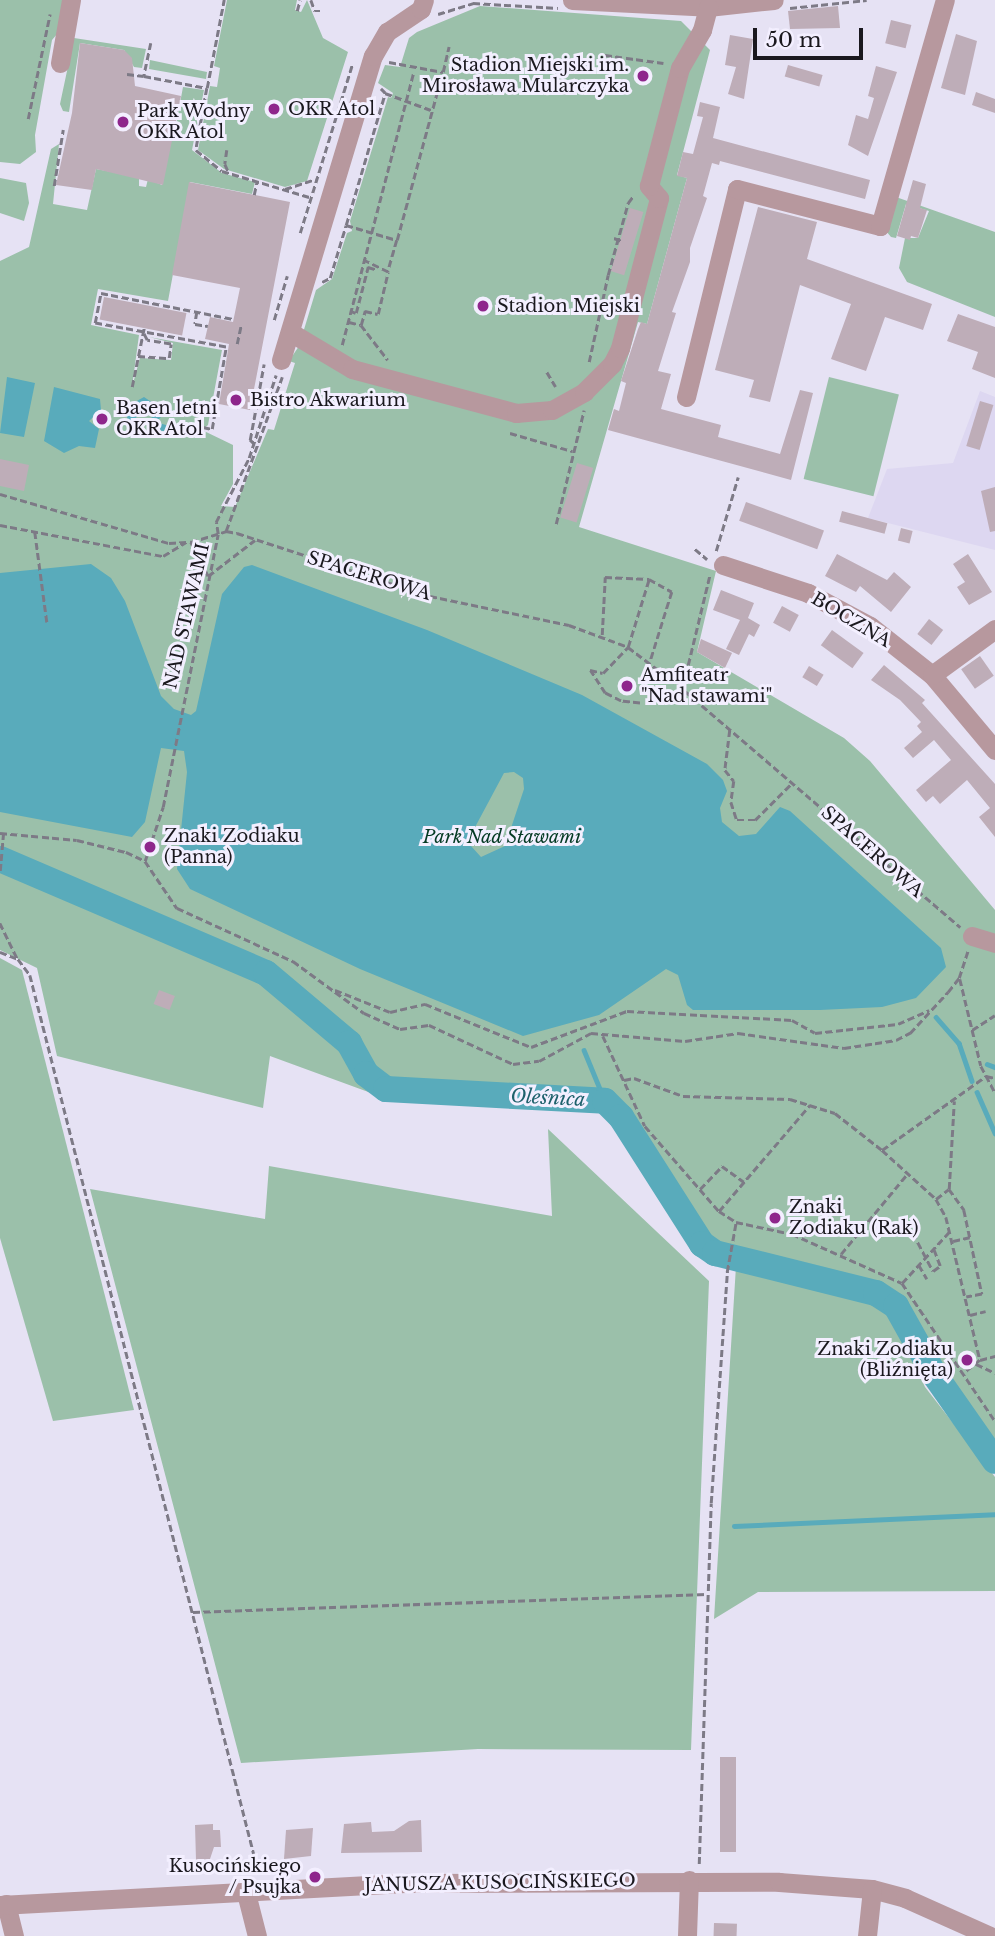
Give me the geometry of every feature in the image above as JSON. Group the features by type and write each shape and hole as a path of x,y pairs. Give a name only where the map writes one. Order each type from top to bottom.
{"street":[{"path":"60,62 71,0"},
{"path":"281,367 281,329 311,267 379,42 421,9 424,0"},
{"path":"572,0 708,7 774,0"},
{"path":"686,397 737,189 880,226 945,0"},
{"path":"281,329 359,371 516,413 552,410 584,392 617,357 659,198 649,186 680,68 702,30 708,7"},
{"name":"BOCZNA","path":"718,563 808,593 842,610 932,675 995,750"},
{"path":"932,675 995,629"},
{"path":"972,936 995,943"},
{"path":"687,1936 696,1880"},
{"name":"JANUSZA KUSOCIŃSKIEGO","path":"3,1904 409,1883 696,1880 872,1889 905,1898 990,1936"},
{"path":"867,1936 872,1889"},
{"path":"254,1892 257,1936"},
{"path":"3,1904 14,1936"}],"path":[{"path":"224,0 196,150 229,173 309,197"},
{"path":"297,11 300,0"},
{"path":"311,0 315,11 320,12"},
{"path":"28,119 50,13"},
{"path":"144,76 150,43"},
{"path":"382,62 443,72 449,47"},
{"path":"605,55 645,58 680,68"},
{"path":"127,74 207,88"},
{"path":"338,360 413,74"},
{"path":"361,325 365,311 378,314 441,78"},
{"path":"374,85 404,103 432,110"},
{"path":"311,267 313,287 330,278 385,93"},
{"path":"54,186 63,130"},
{"path":"228,150 225,164 229,173"},
{"path":"285,189 315,179"},
{"path":"254,195 257,181"},
{"path":"556,524 572,450 585,421 584,392 628,203 636,192 659,198"},
{"path":"346,225 397,240"},
{"path":"363,260 379,270"},
{"path":"351,311 356,313 368,267 388,272"},
{"path":"389,267 394,268"},
{"path":"203,427 212,429 228,348 144,330 95,323 101,293 234,318"},
{"path":"197,312 195,324 208,326"},
{"path":"348,321 361,325 408,384"},
{"path":"237,344 241,325"},
{"path":"267,325 281,329"},
{"path":"132,387 144,330"},
{"path":"138,356 169,358 172,344 148,340 144,330"},
{"path":"234,331 240,332"},
{"path":"0,495 169,543 191,542 226,531 281,367"},
{"path":"218,534 216,522 249,458 281,367"},
{"path":"510,433 572,450"},
{"path":"678,685 688,665 718,563 738,477"},
{"path":"0,526 163,556 185,543"},
{"name":"SPACEROWA","path":"226,531 430,596 602,637 628,648 678,685 972,936"},
{"path":"35,532 47,622"},
{"name":"NAD STAWAMI","path":"145,861 157,831 180,704 218,534"},
{"path":"191,542 208,576 255,540"},
{"path":"602,637 605,577 649,579 672,592 650,662"},
{"path":"640,703 621,701 605,693 590,670 603,673 628,648 649,579"},
{"path":"730,730 726,770 734,781 731,802 737,820 755,820 792,783"},
{"path":"1,870 5,849 2,833 77,840 145,861 177,908 281,954 391,1026 429,1025 513,1064 539,1061 592,1033 685,1041 738,1033 844,1048 896,1040 910,1033 959,978 972,936"},
{"path":"0,923 30,975 192,1612 254,1892"},
{"path":"0,952 18,958"},
{"path":"959,978 986,1076 995,1093"},
{"path":"332,989 390,1012 425,1004 531,1047 627,1011 792,1020 816,1034 898,1024 932,1008"},
{"path":"972,1030 995,1016"},
{"path":"603,1036 645,1126 719,1211 736,1222 792,1234 902,1283 995,1421"},
{"path":"986,1076 995,1078"},
{"path":"882,1150 986,1076"},
{"path":"622,1081 634,1078 683,1096 765,1096 810,1104 845,1118 936,1199 950,1231 980,1360"},
{"path":"954,1101 949,1189 964,1210 982,1294 966,1297"},
{"path":"719,1211 810,1104"},
{"path":"700,1189 722,1166 744,1182"},
{"path":"841,1254 908,1173"},
{"path":"936,1199 949,1189"},
{"path":"696,1880 708,1594 727,1272 736,1222"},
{"path":"902,1283 950,1231"},
{"path":"913,1233 933,1271 940,1266 934,1250"},
{"path":"943,1240 953,1243 970,1237"},
{"path":"919,1265 927,1279"},
{"path":"970,1314 986,1311"},
{"path":"964,1373 980,1360 995,1356"},
{"path":"976,1364 995,1373"},
{"path":"192,1612 708,1594"}],"shaded area":[{"path":"980,391 995,397 995,550 868,518 887,469 953,463"}],"green space":[{"path":"0,0 64,0 58,33 52,40 35,135 36,152 20,164 0,162"},
{"path":"227,0 297,0 295,10 301,12 307,0 323,38 348,52 307,181 285,187 224,169 198,150 210,86 217,87 220,68 214,66"},
{"name":"Park Nad Stawami","path":"480,6 681,21 710,50 677,175 687,178 647,324 638,322 579,527 716,571 697,652 844,738 870,761 995,910 995,1443 943,1370 911,1314 885,1289 706,1242 611,1094 432,1083 407,1095 382,1097 270,1056 263,1108 57,1056 37,968 0,950 0,261 29,247 51,149 59,144 53,204 87,210 96,169 139,177 139,186 146,187 148,179 162,185 168,140 173,141 183,87 204,90 192,150 222,173 255,182 252,194 190,182 168,301 98,289 91,325 139,335 132,387 140,358 171,360 173,343 149,337 222,350 208,425 202,430 233,445 233,484 221,506 235,507 268,429 274,430 295,363 289,361 299,346 316,290 332,279 347,233 352,231 350,221 388,97 391,98 393,93 378,83 385,65 400,67 409,38 417,32"},
{"path":"74,38 146,49 142,68 134,67 124,50 80,43 69,112 63,111 60,104"},
{"path":"150,60 207,72 206,79 149,69"},
{"path":"0,178 26,183 29,203 24,221 0,213"},
{"path":"896,197 995,232 995,317 907,282 899,268 905,238 918,238 929,211 906,204 896,238 891,237 886,231"},
{"path":"829,377 899,394 873,496 804,479"},
{"path":"0,958 22,970 134,1410 53,1421 0,1238"},
{"path":"548,1129 709,1281 691,1750 478,1749 241,1763 90,1189 265,1219 269,1166 552,1216"},
{"path":"736,1266 871,1297 894,1321 925,1387 995,1477 995,1591 758,1592 714,1619"}],"water":[{"path":"7,377 35,383 24,437 0,433"},
{"path":"54,387 100,399 101,410 89,421 99,429 95,448 79,446 64,453 44,441"},
{"path":"144,397 159,407 161,417 156,422 169,426 164,431 151,430 152,410 147,405 128,427 126,407"},
{"path":"91,564 111,578 125,601 161,696 174,709 191,715 196,711 222,594 244,567 252,565 427,630 582,695 707,764 723,780 727,791 720,808 722,822 739,836 756,834 780,807 790,811 941,948 946,967 916,998 882,1007 820,1010 693,1010 687,1005 678,975 666,969 599,1015 523,1036 360,969 190,889 177,869 187,772 184,751 161,748 145,822 132,837 0,812 0,573","holes":["514,772 523,778 524,789 505,846 481,857 471,846 473,831 504,773"]}],"building":[{"path":"838,6 840,28 790,29 788,11"},
{"path":"891,20 911,25 906,48 885,43"},
{"path":"956,34 977,41 965,95 941,88"},
{"path":"730,35 753,39 744,99 728,94 736,67 725,65"},
{"name":"Park Wodny OKR Atol","path":"80,43 124,50 132,58 135,86 181,96 163,185 96,169 92,190 56,185 72,113"},
{"path":"788,65 823,75 819,86 785,77"},
{"path":"876,66 897,72 868,156 848,145 856,115 868,119 874,98 868,96"},
{"path":"976,92 995,99 995,113 972,105"},
{"path":"700,102 720,107 713,138 870,180 865,199 720,161 719,165 712,163 703,196 707,198 690,248 690,262 672,312 676,313 658,371 671,374 661,409 721,425 718,437 780,454 800,390 813,393 791,480 608,430 614,409 619,411 626,383 621,381 638,329 641,322 647,324 687,178 677,176 683,152 693,154 703,117 697,116"},
{"path":"913,180 926,184 920,208 927,210 918,238 911,236 910,240 897,236"},
{"path":"189,182 290,202 250,410 219,404 229,344 205,339 210,317 233,322 240,288 172,275"},
{"path":"758,207 817,222 807,259 932,304 923,330 885,317 866,371 831,359 851,304 800,285 770,402 749,397 754,380 715,370"},
{"path":"630,208 643,212 624,275 611,271"},
{"path":"104,297 186,313 182,336 100,320"},
{"path":"958,314 995,327 995,378 972,369 978,352 947,341"},
{"path":"980,401 993,405 980,450 966,446"},
{"path":"0,459 29,465 24,491 0,486"},
{"path":"577,463 593,468 577,522 560,518"},
{"path":"995,487 995,531 990,532 981,491"},
{"path":"746,502 824,530 817,549 739,521"},
{"path":"842,511 887,523 885,534 839,522"},
{"path":"901,528 913,531 909,544 898,541"},
{"path":"837,554 887,580 894,572 911,587 891,612 860,586 856,592 825,576"},
{"path":"968,554 992,592 969,605 957,587 965,582 953,564"},
{"path":"721,590 754,603 748,618 760,625 754,637 749,634 739,655 726,649 740,620 713,610"},
{"path":"782,606 799,615 790,632 773,623"},
{"path":"929,619 943,630 931,645 917,634"},
{"path":"832,630 864,653 852,668 821,645"},
{"path":"701,639 732,653 725,668 697,652"},
{"path":"980,656 994,676 975,689 961,669"},
{"path":"884,665 925,700 922,703 995,784 995,837 979,817 990,808 967,780 940,804 933,796 926,802 916,790 951,760 934,740 913,758 904,748 922,732 917,726 921,722 900,700 871,680"},
{"path":"809,666 824,675 817,686 802,677"},
{"path":"159,990 175,996 169,1010 154,1004"},
{"path":"720,1757 736,1757 736,1852 720,1852"},
{"path":"421,1820 422,1852 341,1853 344,1824 371,1822 372,1832 394,1831 409,1821"},
{"path":"213,1824 213,1830 220,1830 221,1847 214,1847 210,1859 196,1860 195,1825"},
{"path":"313,1828 311,1856 284,1859 286,1830"},
{"path":"714,1923 737,1924 737,1936 714,1936"}],"waterway":[{"name":"Oleśnica","path":"0,859 266,973 349,1043 366,1074 386,1089 605,1101 621,1117 702,1244 715,1253 876,1293 896,1306 934,1374 995,1461"},
{"path":"936,1017 959,1043 972,1081"},
{"path":"584,1050 605,1101"},
{"path":"987,1064 995,1067"},
{"path":"977,1092 995,1133"},
{"path":"734,1526 995,1514"}],"place":[{"name":"Stadion Miejski im. Mirosława Mularczyka","path":"643,76"},
{"name":"OKR Atol","path":"274,109"},
{"name":"Park Wodny OKR Atol","path":"123,122"},
{"name":"Stadion Miejski","path":"483,306"},
{"name":"Bistro Akwarium","path":"236,400"},
{"name":"Basen letni OKR Atol","path":"102,419"},
{"name":"Amfiteatr \"Nad stawami\"","path":"627,686"},
{"name":"Znaki Zodiaku (Panna)","path":"150,847"},
{"name":"Znaki Zodiaku (Rak)","path":"775,1218"},
{"name":"Znaki Zodiaku (Bliźnięta)","path":"967,1360"},
{"name":"Kusocińskiego / Psujka","path":"315,1877"}]}
